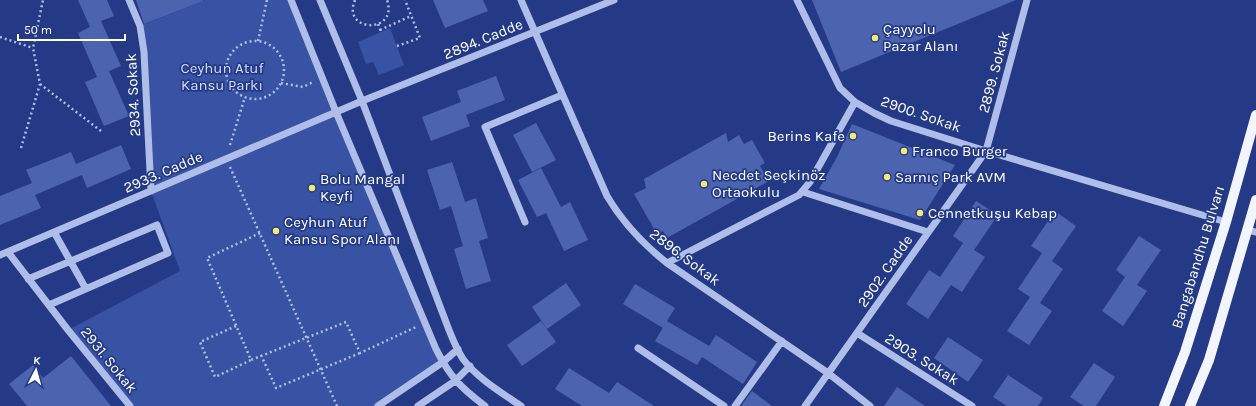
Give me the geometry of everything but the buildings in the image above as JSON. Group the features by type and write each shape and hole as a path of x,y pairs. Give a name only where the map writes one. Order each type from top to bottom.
{"main road":[{"name":"Bangabandhu Bulvarı","path":"1164,406 1185,352 1226,222 1256,115"},
{"path":"1190,406 1209,360 1252,231 1256,200"}],"street":[{"name":"2934. Sokak","path":"130,0 140,26 143,45 151,191"},
{"path":"291,0 336,112 425,323 443,362 455,381 485,406"},
{"path":"320,0 362,101 449,330 458,349 470,366 494,387 521,406"},
{"name":"2896. Sokak","path":"521,0 607,196 634,234 667,263 828,373 870,406"},
{"name":"2894. Cadde","path":"336,112 614,0"},
{"name":"2900. Sokak","path":"797,0 840,88 855,102 886,119 1226,222"},
{"path":"1022,0 1025,8"},
{"name":"2899. Sokak","path":"986,150 1027,0"},
{"path":"525,222 485,127 562,95"},
{"path":"667,263 789,201 803,192 855,102"},
{"name":"2933. Cadde","path":"0,255 336,112"},
{"name":"2902. Cadde","path":"805,406 986,150"},
{"path":"803,192 928,232"},
{"path":"28,279 157,225 168,254 49,305"},
{"path":"54,232 86,289"},
{"name":"2931. Sokak","path":"8,252 68,330 130,406"},
{"name":"2903. Sokak","path":"857,333 972,406"},
{"path":"735,406 782,341"},
{"path":"638,348 724,406"},
{"path":"378,406 443,362 458,349"},
{"path":"418,406 455,381 470,366"}],"path":[{"path":"21,148 40,84 33,48 43,0"},
{"path":"258,41 267,0"},
{"path":"355,0 353,10 354,16 358,21 370,26 378,24 386,18 389,7 387,0"},
{"path":"397,46 420,38 405,0"},
{"path":"378,24 380,31 411,16"},
{"path":"0,37 33,48"},
{"path":"258,41 274,49 280,56 283,65 283,74 280,83 276,90 261,98 253,99 244,97 236,92 230,86 227,77 227,63 233,51 240,45 258,41"},
{"path":"280,83 303,87 323,78"},
{"path":"40,84 101,131"},
{"path":"244,97 227,159 337,406"},
{"path":"251,360 207,258 260,233"},
{"path":"236,326 200,342 215,377 251,360 346,322 360,353"},
{"path":"261,356 276,388 360,353 425,323"}],"green space":[{"name":"Ceyhun Atuf Kansu Spor Alanı","path":"205,0 291,0 443,362 378,406 130,406 68,330 180,271 151,191 140,26"},
{"path":"390,28 404,65 379,75 373,62 366,64 358,42"}],"place":[{"name":"Çayyolu Pazar Alanı","path":"875,38"},
{"name":"Berins Kafe","path":"853,136"},
{"name":"Franco Burger","path":"904,151"},
{"name":"Sarnıç Park AVM","path":"887,177"},
{"name":"Necdet Seçkinöz Ortaokulu","path":"704,184"},
{"name":"Bolu Mangal Keyfi","path":"312,188"},
{"name":"Cennetkuşu Kebap","path":"920,213"},
{"name":"Ceyhun Atuf Kansu Spor Alanı","path":"276,231"}],"park label":[{"name":"Ceyhun Atuf Kansu Parkı","path":"222,76"}]}
